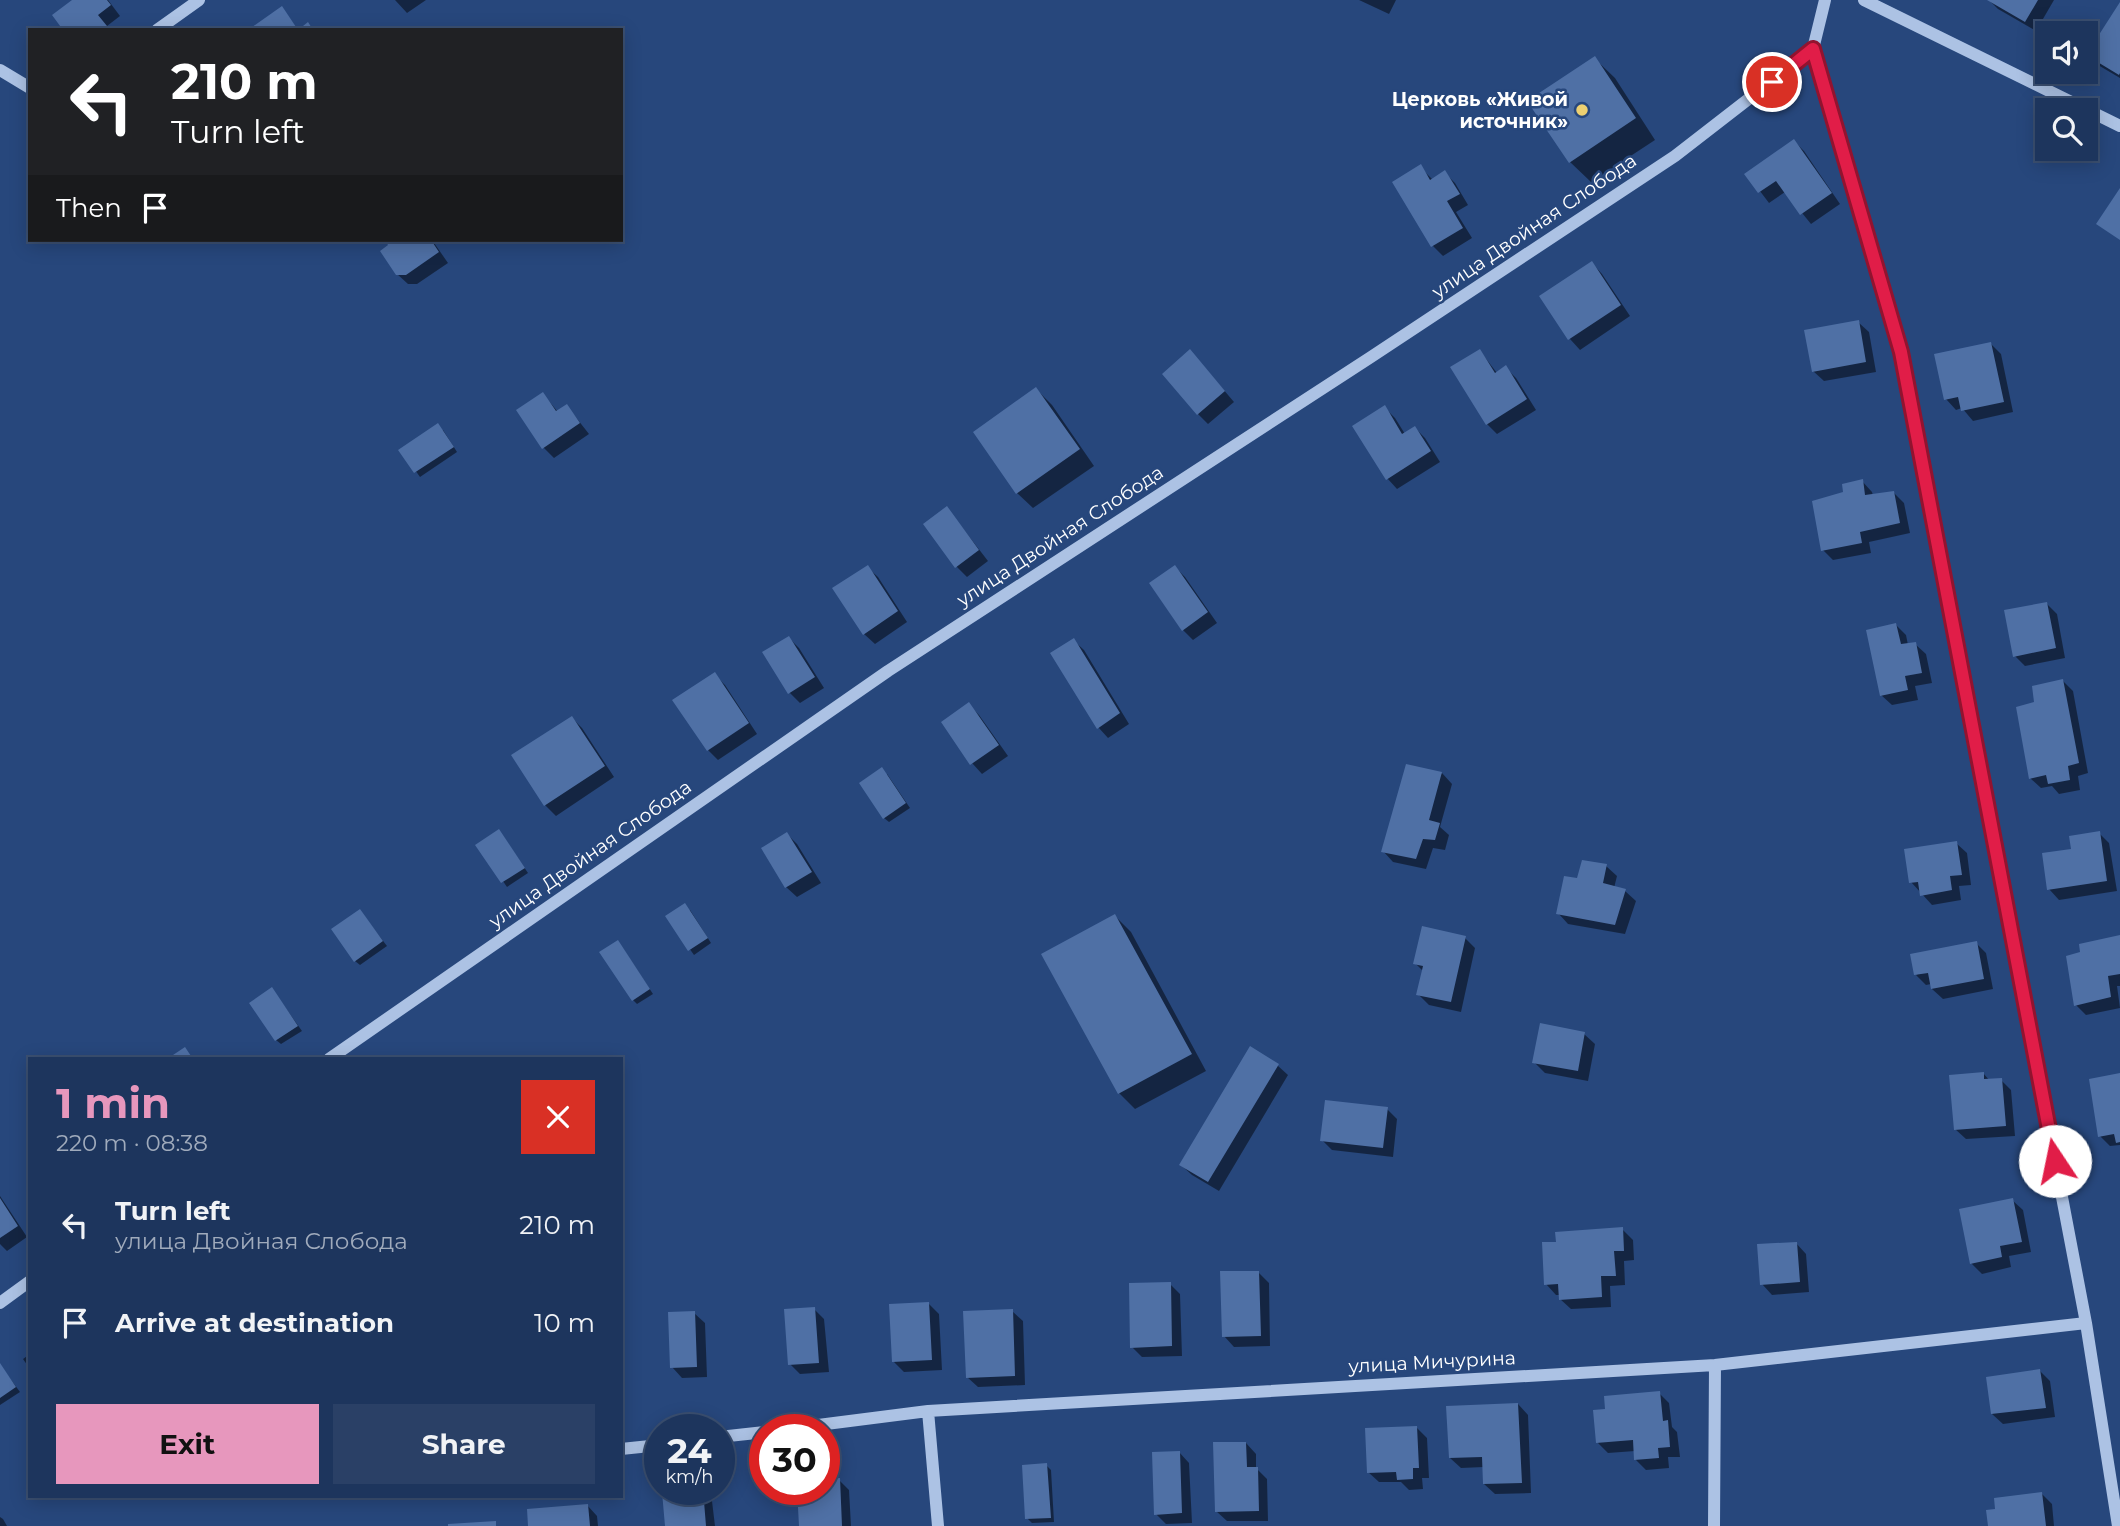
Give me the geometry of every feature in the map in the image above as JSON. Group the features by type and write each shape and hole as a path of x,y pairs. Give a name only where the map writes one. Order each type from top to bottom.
{"street":[{"path":"160,28 199,0"},
{"path":"1825,0 1813,49 1901,352 2086,1323 2118,1526"},
{"path":"1864,0 2120,126"},
{"name":"улица Двойная Слобода","path":"332,1057 888,671 1371,358 1675,156 1813,49"},
{"path":"0,70 28,87"},
{"path":"0,1303 28,1282"},
{"name":"улица Мичурина","path":"840,1422 928,1411 1715,1365 2086,1323"},
{"path":"1714,1526 1715,1365"},
{"path":"928,1411 938,1526"},
{"path":"623,1450 644,1447"}],"building":[{"path":"72,0 107,0 111,5 98,15 107,26 104,28 62,28 52,15"},
{"path":"1987,0 2038,0 2025,22"},
{"path":"2120,2 2119,75 2098,62 2098,36"},
{"path":"282,6 297,28 251,28"},
{"path":"308,22 312,28 300,28"},
{"name":"Церковь «Живой источник»","path":"1595,56 1636,118 1569,163 1527,101"},
{"path":"1794,139 1832,193 1800,215 1776,181 1758,193 1744,174"},
{"path":"1421,164 1430,180 1445,170 1460,194 1447,201 1463,228 1431,247 1392,182"},
{"path":"2120,188 2120,240 2096,224"},
{"path":"386,242 432,242 439,252 406,275 396,275 380,251 388,245"},
{"path":"1592,261 1621,305 1568,340 1539,296"},
{"path":"1859,320 1866,362 1812,372 1804,330"},
{"path":"1991,342 2004,402 1961,411 1958,397 1944,400 1934,354"},
{"path":"1190,349 1225,391 1197,415 1162,374"},
{"path":"1480,349 1495,373 1506,365 1527,399 1486,425 1450,367"},
{"path":"1036,387 1080,449 1016,494 973,432"},
{"path":"543,392 556,411 567,404 580,423 542,449 516,410"},
{"path":"1385,405 1402,434 1415,426 1431,451 1386,480 1352,426"},
{"path":"438,423 454,447 414,473 398,450"},
{"path":"1863,479 1865,495 1894,491 1900,523 1860,532 1862,543 1821,551 1812,501 1843,492 1842,484"},
{"path":"947,506 979,550 955,568 923,524"},
{"path":"868,565 898,611 863,635 832,588"},
{"path":"1175,565 1208,612 1182,631 1149,583"},
{"path":"2047,602 2056,648 2013,657 2004,610"},
{"path":"1896,623 1901,644 1916,642 1922,673 1905,676 1908,690 1880,696 1866,630"},
{"path":"789,636 815,677 788,694 762,652"},
{"path":"1074,638 1120,713 1097,729 1050,653"},
{"path":"715,672 749,723 707,751 672,700"},
{"path":"2063,679 2079,763 2068,766 2070,780 2048,784 2046,775 2029,779 2016,707 2034,702 2032,686"},
{"path":"969,702 999,745 970,765 941,722"},
{"path":"572,716 605,766 544,806 511,755"},
{"path":"1406,764 1442,772 1429,820 1440,823 1435,840 1423,839 1416,859 1381,852"},
{"path":"882,767 906,803 883,819 859,783"},
{"path":"499,829 525,868 501,883 475,845"},
{"path":"2100,831 2107,881 2047,890 2042,853 2071,849 2069,836"},
{"path":"787,832 812,872 785,888 761,848"},
{"path":"1957,841 1962,875 1950,876 1952,890 1920,896 1918,882 1909,883 1904,849"},
{"path":"1582,860 1607,864 1603,883 1626,889 1615,925 1556,914 1564,876 1577,878"},
{"path":"685,903 708,938 688,951 665,916"},
{"path":"360,909 383,941 354,962 331,929"},
{"path":"1115,914 1192,1054 1118,1094 1041,954"},
{"path":"1422,926 1466,936 1451,1002 1416,995 1423,966 1413,964"},
{"path":"2120,935 2120,974 2108,976 2111,997 2074,1006 2066,956 2080,952 2079,944"},
{"path":"618,940 650,989 632,1001 599,952"},
{"path":"1977,941 1984,979 1931,989 1928,973 1914,975 1910,954"},
{"path":"272,987 298,1026 275,1041 249,1003"},
{"path":"1540,1023 1585,1032 1578,1071 1532,1063"},
{"path":"1250,1046 1279,1064 1208,1182 1179,1165"},
{"path":"185,1047 192,1057 170,1057"},
{"path":"1984,1072 1984,1079 2002,1078 2006,1126 1954,1130 1949,1075"},
{"path":"2120,1073 2120,1142 2116,1143 2114,1134 2098,1137 2089,1079"},
{"path":"1325,1100 1388,1107 1383,1148 1320,1141"},
{"path":"0,1198 18,1226 0,1238"},
{"path":"2013,1198 2022,1242 2000,1246 2002,1257 1970,1264 1959,1209"},
{"path":"1623,1227 1624,1251 1614,1251 1616,1276 1601,1276 1602,1297 1559,1300 1558,1284 1544,1285 1542,1242 1556,1242 1555,1232"},
{"path":"1797,1242 1800,1282 1760,1285 1757,1244"},
{"path":"1220,1271 1259,1271 1261,1336 1222,1337"},
{"path":"1171,1282 1172,1346 1130,1348 1129,1283"},
{"path":"929,1302 932,1360 892,1362 889,1304"},
{"path":"815,1307 819,1363 788,1365 784,1309"},
{"path":"1013,1309 1015,1376 966,1378 963,1311"},
{"path":"695,1311 697,1367 670,1368 668,1312"},
{"path":"0,1363 16,1387 0,1398"},
{"path":"2040,1369 2046,1408 1991,1414 1986,1377"},
{"path":"1660,1391 1663,1421 1668,1420 1670,1447 1658,1448 1659,1458 1634,1460 1633,1440 1596,1443 1593,1410 1605,1409 1604,1396"},
{"path":"1518,1403 1522,1483 1483,1484 1482,1457 1449,1458 1446,1406"},
{"path":"1417,1426 1419,1468 1413,1468 1413,1479 1397,1480 1396,1472 1367,1473 1365,1428"},
{"path":"1213,1442 1246,1442 1247,1467 1258,1467 1259,1511 1215,1512"},
{"path":"1180,1451 1182,1513 1154,1515 1152,1452"},
{"path":"1047,1463 1051,1518 1025,1519 1022,1465"},
{"path":"840,1478 842,1526 799,1526 798,1505 840,1505"},
{"path":"2042,1492 2046,1526 1988,1526 1986,1510 1995,1509 1994,1498"},
{"path":"588,1504 590,1526 528,1526 527,1509"},
{"path":"663,1505 704,1505 706,1526 665,1526"},
{"path":"496,1521 496,1526 448,1526 448,1524"}],"place":[{"name":"Церковь «Живой источник»","path":"1582,110"}],"route":[{"path":"1772,82 1813,49 1901,352 2055,1161"}]}
